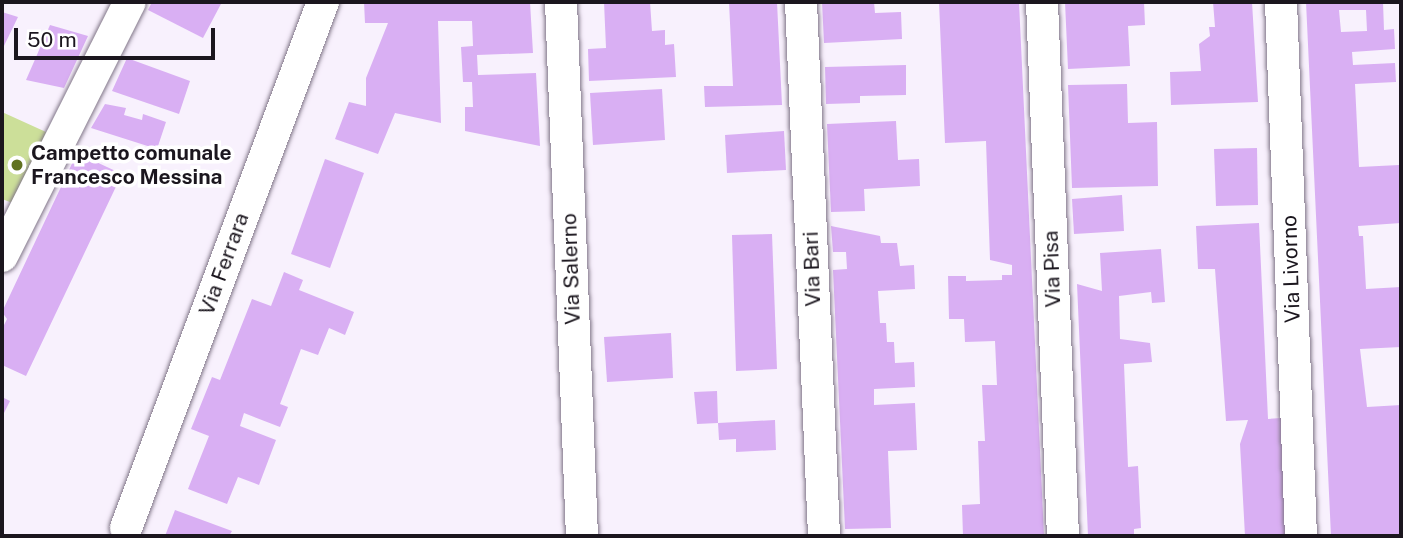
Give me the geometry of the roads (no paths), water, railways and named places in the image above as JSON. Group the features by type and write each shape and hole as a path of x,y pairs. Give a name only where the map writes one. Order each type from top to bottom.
{"street":[{"path":"6,237 130,2"},
{"name":"Via Ferrara","path":"126,528 323,2"},
{"name":"Via Salerno","path":"561,2 582,536"},
{"name":"Via Bari","path":"801,2 824,536"},
{"name":"Via Pisa","path":"1042,2 1063,536"},
{"name":"Via Livorno","path":"1281,2 1301,536"}],"place":[{"name":"Campetto comunale Francesco Messina","path":"17,165"}]}
